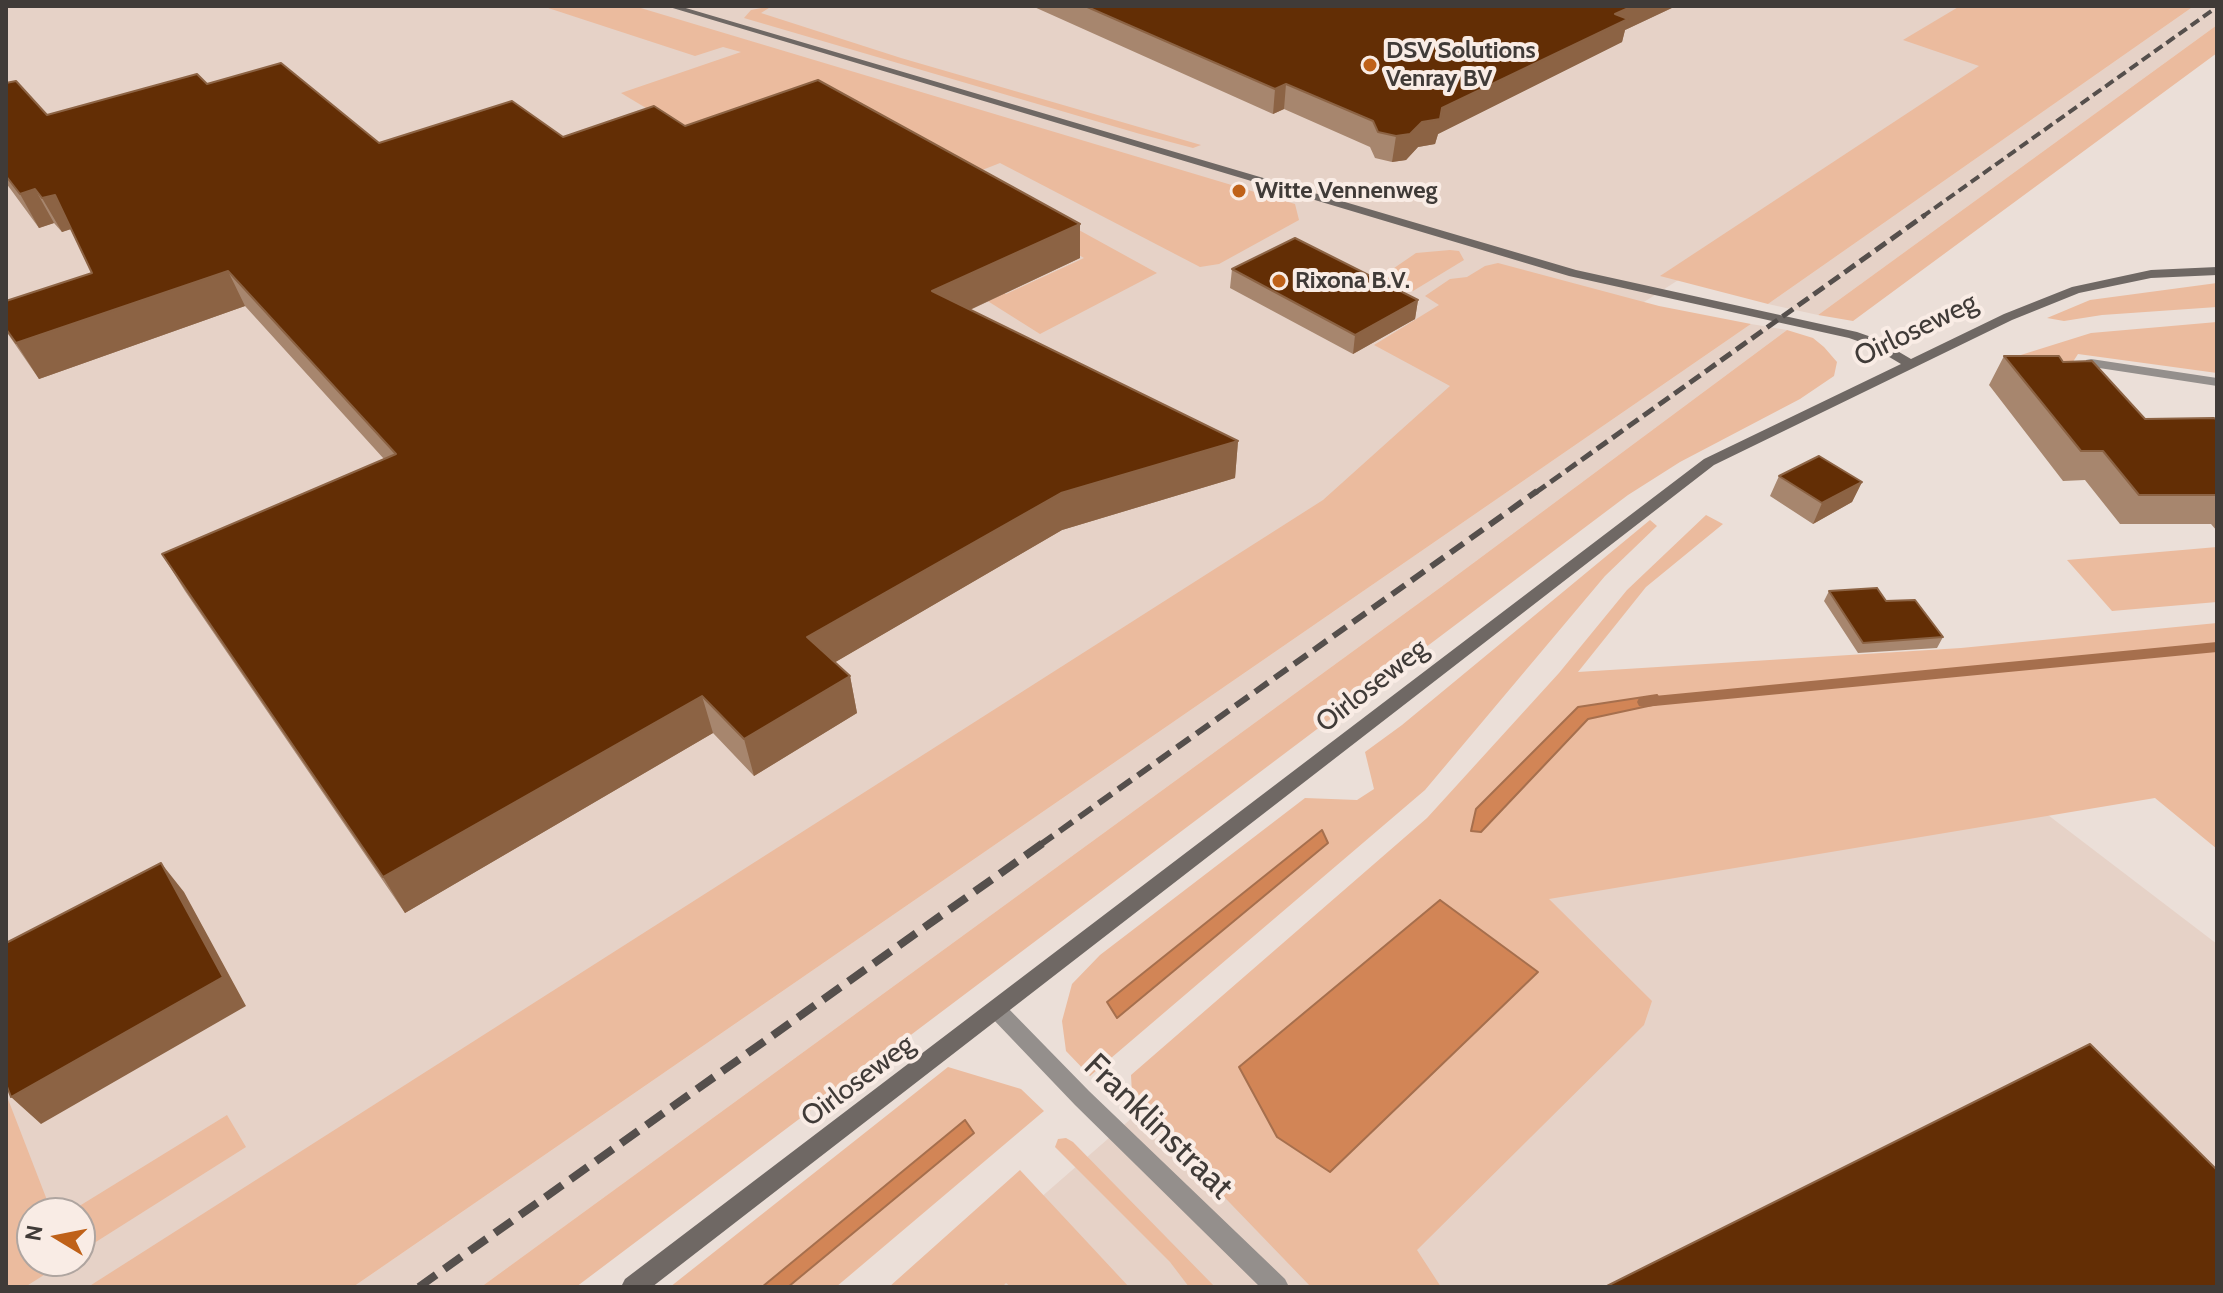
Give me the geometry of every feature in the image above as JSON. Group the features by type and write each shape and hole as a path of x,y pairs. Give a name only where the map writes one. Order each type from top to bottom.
{"street":[{"path":"670,6 1573,273 1853,335 1873,342 1911,364"},
{"name":"Oirloseweg","path":"633,1287 1709,462 2008,317 2076,290 2151,274 2217,271"},
{"path":"2091,363 2217,382"},
{"name":"Franklinstraat","path":"997,1010 1082,1098 1277,1287"}],"shaded area":[{"path":"6,6 2107,6 1378,472 136,1287 6,1287"},
{"path":"542,6 634,6 1295,204 1299,220 1219,264 1200,267 1000,163 952,182 696,138 621,93 741,52 723,47 695,56"},
{"path":"772,6 761,13 901,58 1201,145 1193,148 1140,134 744,18 751,10"},
{"path":"1960,6 2194,6 1768,304 1660,276 1979,66 1903,40"},
{"path":"2194,6 2217,6 2217,25 1818,315 1768,304"},
{"path":"2217,25 2217,53 1853,321 1818,315"},
{"path":"1008,191 1157,273 1040,334 967,288 982,282 1006,294 1084,258 974,195"},
{"path":"1459,251 1464,260 1413,291 1381,277 1416,253"},
{"path":"1498,263 1659,306 1751,324 353,1287 88,1287 1323,500 1450,386 1374,345 1439,305 1425,296 1450,279 1467,277 1485,266"},
{"path":"2217,283 2217,307 2102,315 2064,321 2047,318 2090,300"},
{"path":"2217,322 2217,373 2078,354 2069,368 2008,359 2091,333"},
{"path":"1751,324 1787,330 1441,587 481,1287 353,1287"},
{"path":"1787,330 1813,338 1824,347 1837,362 1834,376 1800,399 1680,462 1628,495 576,1287 481,1287 1441,587"},
{"path":"1706,515 1723,524 1646,587 1578,672 1961,648 2217,623 2217,849 2155,798 1549,899 1652,1001 1644,1025 1417,1250 1441,1287 1311,1287 1150,1120 1132,1094 1131,1075 1427,818 1559,673 1627,590","holes":["1662,703 1588,719 1576,731 1578,707"]},
{"path":"1650,520 1657,526 1605,576 1425,790 1090,1076 1066,1051 1062,1021 1072,984 1100,955 1305,798 1357,800 1374,789 1365,752 1402,725","holes":["1322,831 1327,843 1117,1018 1107,1002"]},
{"path":"2217,547 2217,602 2112,611 2067,560"},
{"path":"1657,695 1662,703 1588,719 1481,832 1471,831 1476,809 1578,707"},
{"path":"1892,696 2217,944 2217,1287 938,1287 1530,771"},
{"path":"1322,830 1328,843 1117,1018 1107,1002"},
{"path":"1440,900 1538,972 1330,1172 1277,1137 1239,1067"},
{"path":"948,1067 1021,1089 1044,1111 836,1287 788,1287 973,1133 965,1121 762,1287 670,1287"},
{"path":"6,1094 46,1197 16,1197 16,1277 41,1277 25,1287 6,1287"},
{"path":"227,1115 246,1147 96,1242 94,1197"},
{"path":"965,1120 974,1133 788,1287 762,1287"},
{"path":"1066,1138 1215,1287 1189,1287 1170,1262 1055,1147 1058,1139"},
{"path":"1020,1170 1129,1287 1011,1287 1006,1283 1002,1287 889,1287"}],"building":[{"name":"DSV Solutions Venray BV","path":"1085,6 1633,6 1615,14 1628,19 1442,108 1440,119 1422,122 1410,134 1396,136 1378,132 1373,121 1286,84 1275,89"},
{"path":"281,63 379,143 512,101 563,137 654,106 685,126 818,80 1080,224 932,291 1238,441 1061,493 807,637 850,676 744,739 702,696 383,877 162,554 396,454 228,271 16,343 6,329 6,301 92,273 55,195 42,198 35,189 20,194 6,176 6,83 16,81 47,115 197,74 207,84"},
{"path":"1295,238 1418,300 1355,335 1232,269"},
{"path":"2004,356 2059,356 2063,362 2092,361 2145,419 2214,418 2217,420 2217,495 2139,495 2103,451 2081,451"},
{"path":"1819,456 1862,482 1822,503 1779,476"},
{"path":"1877,588 1886,601 1915,600 1943,637 1863,643 1829,591"},
{"path":"161,863 223,977 11,1097 6,1084 6,943"},
{"path":"2090,1044 2217,1170 2217,1287 1605,1287"}],"waterway":[{"path":"1644,702 2217,647"}],"railway":[{"path":"1922,217 2217,7"},
{"path":"1535,493 1925,215"},
{"path":"1040,845 1537,491"},
{"path":"419,1287 1043,843"}],"place":[{"name":"DSV Solutions Venray BV","path":"1370,65"},
{"name":"Witte Vennenweg","path":"1239,191"},
{"name":"Rixona B.V.","path":"1279,281"}]}
